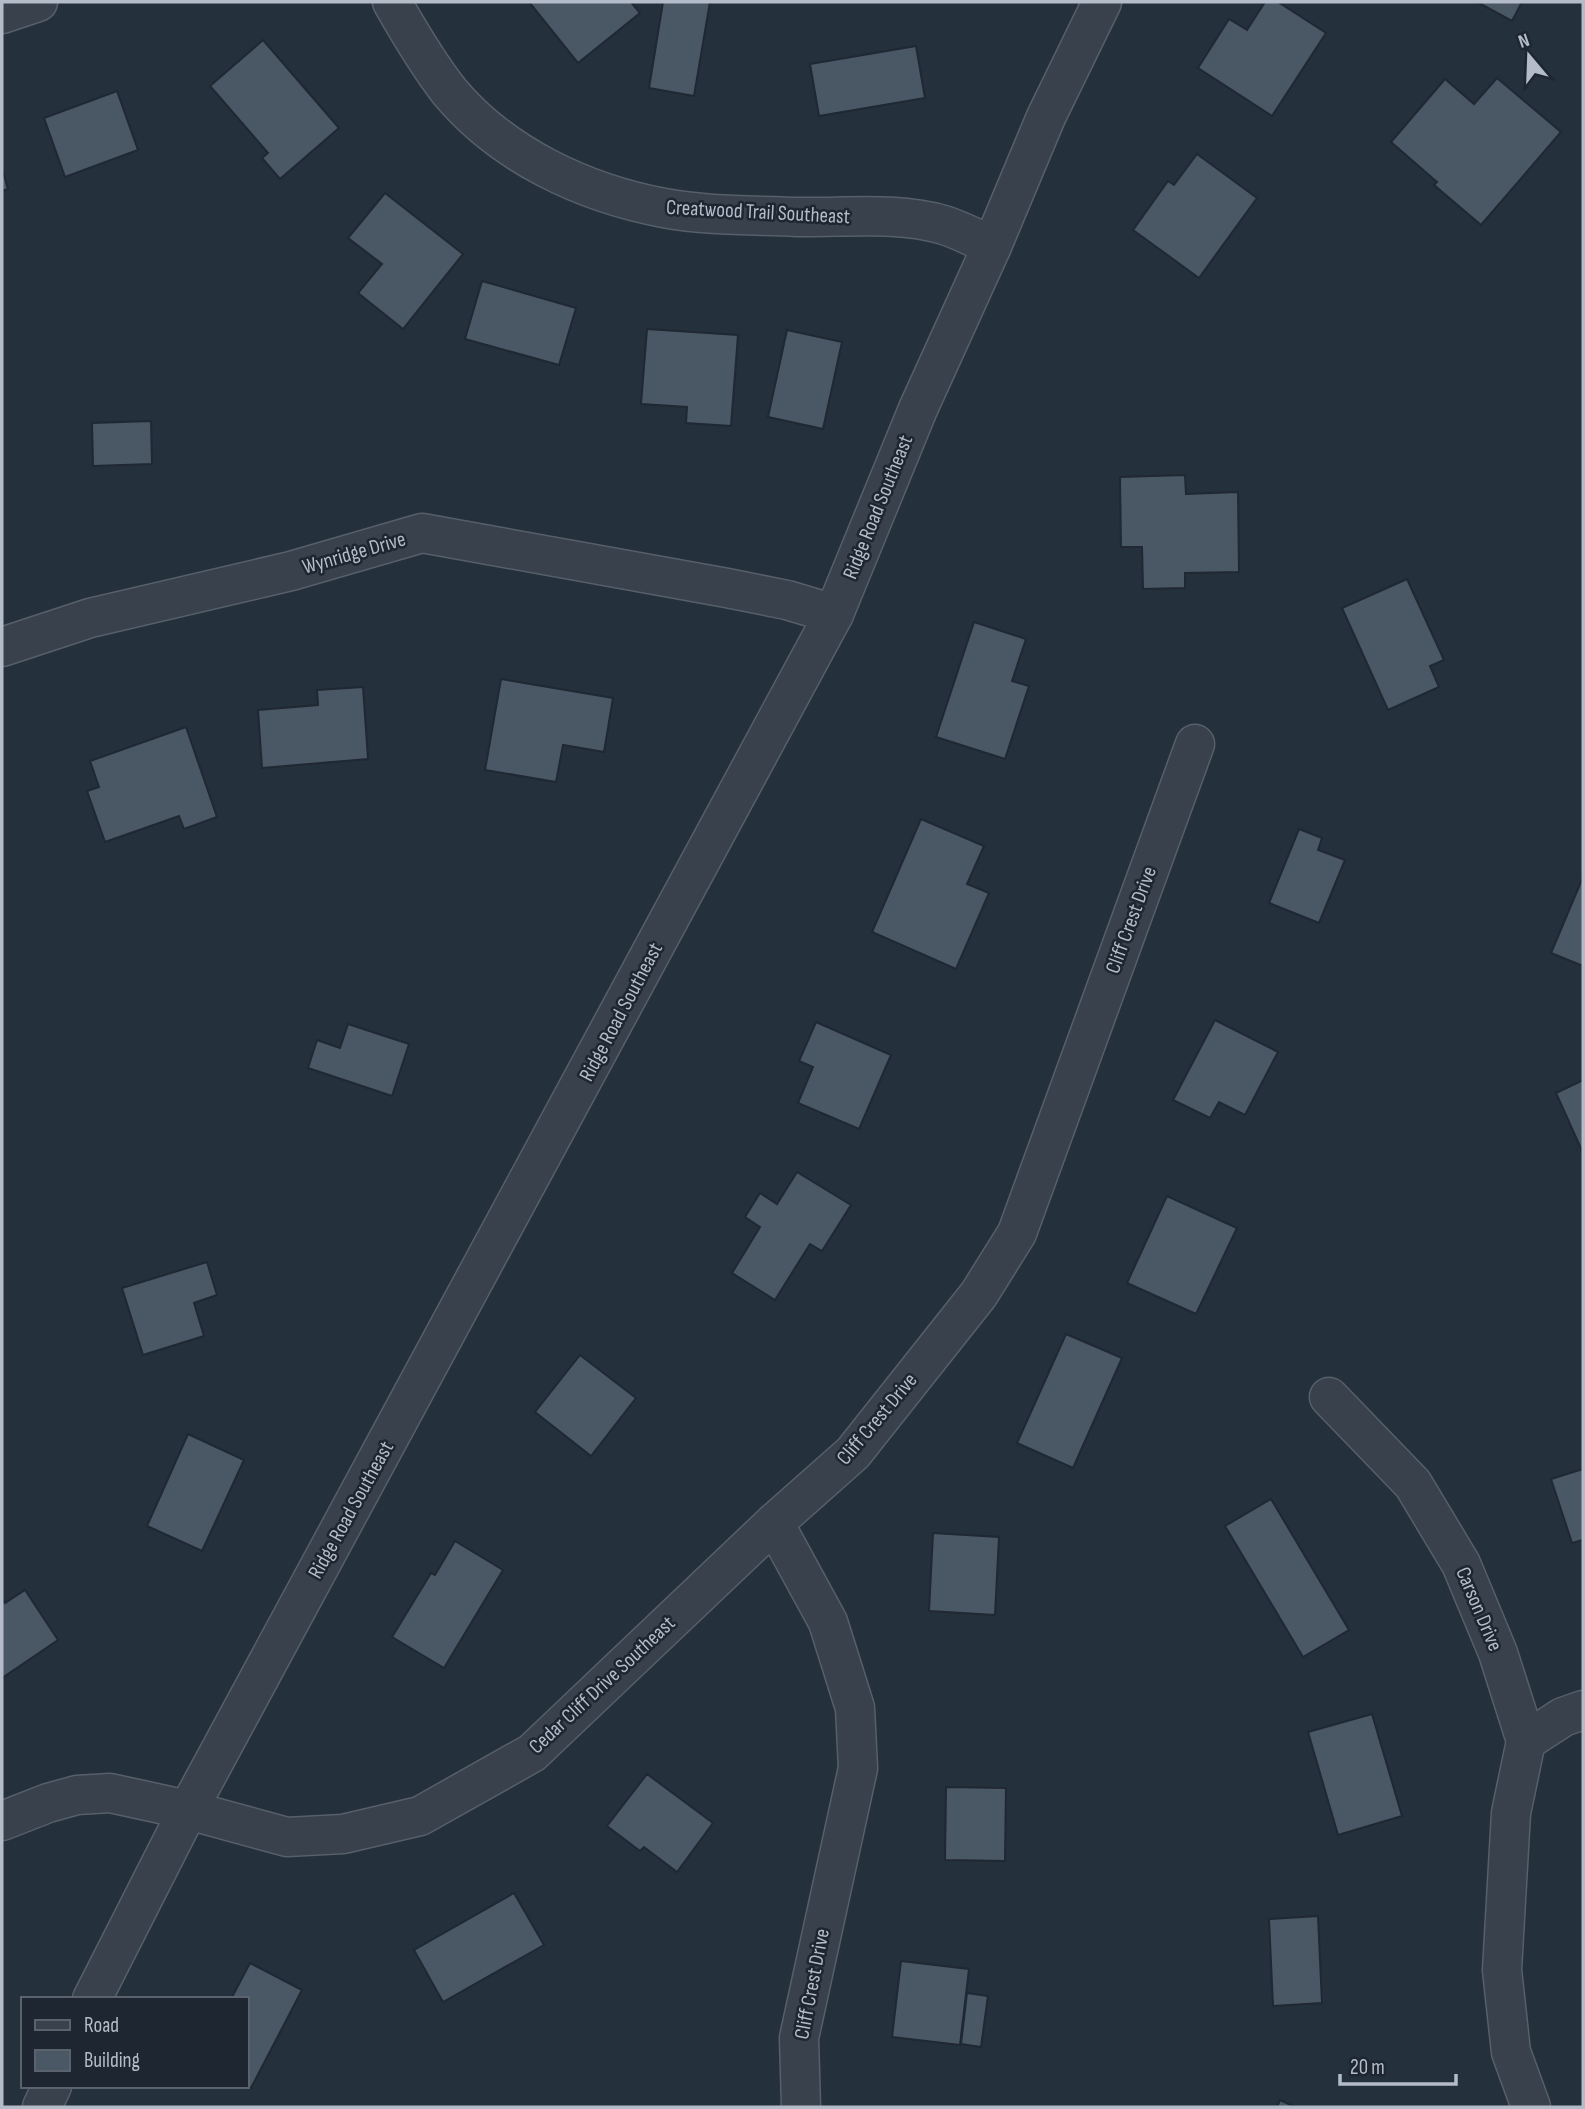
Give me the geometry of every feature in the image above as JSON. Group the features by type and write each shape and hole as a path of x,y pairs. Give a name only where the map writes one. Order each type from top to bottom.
{"street":[{"path":"2,14 38,2"},
{"name":"Creatwood Trail Southeast","path":"392,2 416,45 450,92 510,145 578,184 665,209 730,215 891,218 943,225 992,246"},
{"name":"Ridge Road Southeast","path":"93,1997 188,1810 834,614 918,409 992,246 1046,117 1102,2"},
{"name":"Wynridge Drive","path":"2,647 90,618 291,571 422,533 763,595 834,614"},
{"name":"Cliff Crest Drive","path":"801,2107 799,2038 858,1768 855,1708 828,1622 774,1523 853,1453 979,1294 1017,1233 1195,744"},
{"name":"Carson Drive","path":"1329,1397 1413,1483 1461,1564 1498,1653 1526,1741 1511,1813 1502,1970 1511,2052 1521,2106"},
{"name":"Cedar Cliff Drive Southeast","path":"2,1821 48,1803 110,1793 188,1810 288,1837 342,1834 421,1816 532,1752 774,1523"},
{"path":"1526,1741 1563,1717 1583,1710"},
{"path":"42,2107 51,2088"}],"building":[{"path":"529,2 631,2 640,13 578,63"},
{"path":"663,2 710,2 694,96 649,88"},
{"path":"1265,2 1278,2 1326,33 1272,116 1198,68 1229,19 1247,30"},
{"path":"1477,2 1522,2 1512,21"},
{"path":"263,40 339,128 280,179 262,158 268,153 210,86"},
{"path":"916,46 925,98 819,116 810,64"},
{"path":"1497,78 1561,132 1481,225 1434,185 1437,182 1391,142 1445,79 1474,104"},
{"path":"117,91 138,150 65,177 44,118"},
{"path":"1197,154 1257,198 1199,278 1133,230 1168,181 1174,185"},
{"path":"2,168 8,189 2,191"},
{"path":"385,193 463,254 403,329 358,293 382,264 348,238"},
{"path":"482,281 576,308 559,365 465,339"},
{"path":"647,329 738,335 731,426 686,423 687,407 641,404"},
{"path":"787,330 842,342 823,429 768,417"},
{"path":"151,421 152,464 93,466 92,423"},
{"path":"1185,475 1186,494 1238,492 1239,572 1185,573 1185,588 1143,589 1142,547 1121,547 1120,477"},
{"path":"1407,579 1444,660 1430,666 1439,687 1388,710 1342,608"},
{"path":"974,622 1026,639 1012,681 1029,686 1005,759 936,737"},
{"path":"501,679 613,698 604,752 563,745 556,782 485,770"},
{"path":"363,687 368,759 262,768 258,710 318,705 317,690"},
{"path":"186,727 217,817 184,829 179,816 105,842 87,791 99,787 90,761"},
{"path":"921,819 984,846 967,884 989,893 956,969 872,932"},
{"path":"1299,829 1322,838 1318,850 1345,860 1319,923 1269,903"},
{"path":"1583,877 1583,966 1551,953"},
{"path":"1215,1020 1278,1052 1245,1115 1219,1102 1210,1118 1173,1100"},
{"path":"816,1022 891,1055 859,1129 798,1103 813,1067 799,1061"},
{"path":"348,1024 409,1044 392,1096 308,1068 317,1040 340,1048"},
{"path":"1583,1080 1583,1153 1556,1093"},
{"path":"797,1172 851,1205 822,1251 810,1244 775,1300 732,1273 760,1227 745,1217 760,1193 777,1204"},
{"path":"1167,1196 1237,1228 1196,1314 1127,1283"},
{"path":"207,1262 217,1295 194,1303 204,1336 143,1355 122,1288"},
{"path":"1066,1334 1122,1358 1073,1468 1017,1443"},
{"path":"580,1355 636,1398 591,1456 535,1412"},
{"path":"188,1434 244,1460 202,1551 147,1526"},
{"path":"1583,1469 1583,1540 1572,1543 1551,1479"},
{"path":"1271,1499 1349,1630 1303,1657 1225,1526"},
{"path":"933,1533 999,1537 995,1615 929,1611"},
{"path":"455,1541 503,1570 444,1668 392,1637 431,1573 435,1575"},
{"path":"25,1590 58,1640 2,1678 2,1598 5,1603"},
{"path":"1372,1714 1402,1816 1338,1835 1308,1732"},
{"path":"647,1774 713,1823 677,1872 644,1847 640,1851 607,1826"},
{"path":"946,1787 1006,1788 1005,1861 945,1860"},
{"path":"514,1893 544,1945 443,2002 414,1950"},
{"path":"1318,1916 1322,2003 1273,2006 1269,1919"},
{"path":"901,1961 969,1969 960,2045 892,2037"},
{"path":"250,1963 302,1990 251,2088 248,2086 248,1997 232,1997"},
{"path":"967,1993 988,1996 981,2047 961,2044"},
{"path":"1280,2100 1295,2107 1277,2107"}]}
